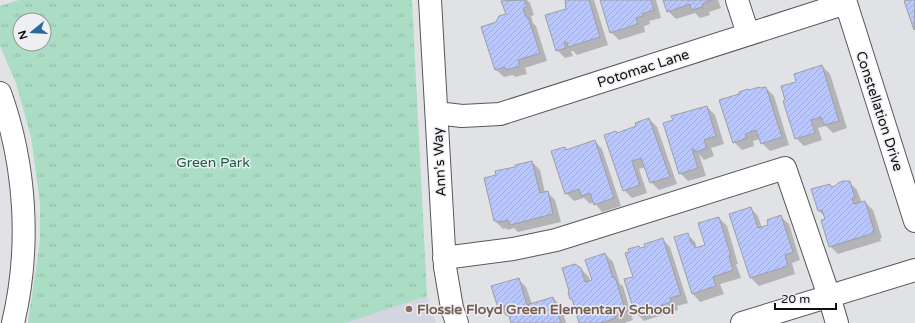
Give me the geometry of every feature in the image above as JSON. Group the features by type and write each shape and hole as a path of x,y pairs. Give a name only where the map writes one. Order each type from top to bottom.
{"street":[{"name":"Ann's Way","path":"430,0 444,258 452,308 457,323"},
{"path":"737,0 748,34"},
{"name":"Potomac Lane","path":"437,113 462,116 500,114 845,2"},
{"name":"Constellation Drive","path":"845,2 915,222"},
{"path":"0,93 7,114 17,161 24,217 23,252 13,323"},
{"path":"444,258 513,249 556,240 785,168 837,323"},
{"path":"742,323 915,270"}],"shaded area":[{"name":"Flossie Floyd Green Elementary School","path":"427,296 436,323 346,323"}],"green space":[{"name":"Green Park","path":"19,0 412,0 427,296 346,323 28,323 40,240 40,203 31,137 16,83 0,46 0,6"}],"building":[{"path":"524,0 527,7 523,8 526,17 528,17 540,53 518,60 520,66 506,70 505,67 495,70 481,27 496,22 499,16 506,14 501,1"},
{"path":"565,0 589,0 600,37 568,47 567,42 564,43 566,48 556,51 545,15 566,9"},
{"path":"600,0 651,0 654,10 642,14 643,16 636,18 638,24 610,33"},
{"path":"663,0 713,0 702,4 703,7 691,10 690,4 667,12"},
{"path":"915,0 914,30 904,1"},
{"path":"822,65 839,121 824,125 821,117 811,120 815,133 795,139 783,101 785,100 781,86 796,82 794,74"},
{"path":"766,87 782,137 761,144 756,130 745,134 747,138 733,143 719,100 739,94 739,92 748,89"},
{"path":"707,106 716,136 704,140 707,148 696,152 692,149 698,168 679,174 663,123 673,120 671,116"},
{"path":"649,118 670,177 650,183 641,158 632,161 640,185 623,191 604,135 616,131 617,133 636,126 635,123"},
{"path":"595,140 614,198 594,205 590,193 581,196 579,189 565,194 551,151 565,147 566,150"},
{"path":"532,161 540,193 548,191 553,214 510,225 508,220 499,222 494,221 484,178 496,175 495,171 515,167 515,165"},
{"path":"843,181 850,181 855,198 852,199 854,204 865,201 874,233 829,247 821,220 825,219 822,210 818,211 811,189 830,184 831,187 835,186"},
{"path":"751,207 758,228 768,225 767,220 781,215 793,252 785,255 788,266 750,278 729,214"},
{"path":"719,217 731,256 729,256 733,270 713,277 716,286 692,294 674,237 688,233 691,243 693,243 695,248 705,245 698,223"},
{"path":"663,238 681,295 670,298 671,302 635,314 624,279 633,277 625,253 629,252 628,249 639,246 640,248 645,247 644,244"},
{"path":"605,253 613,278 615,277 626,312 615,316 616,318 601,323 579,323 572,299 570,299 562,268 575,264 581,268 585,282 592,280 585,260"},
{"path":"519,278 527,305 553,297 561,323 511,323 506,306 498,308 491,286"}],"place":[{"name":"Flossie Floyd Green Elementary School","path":"409,309"}]}
